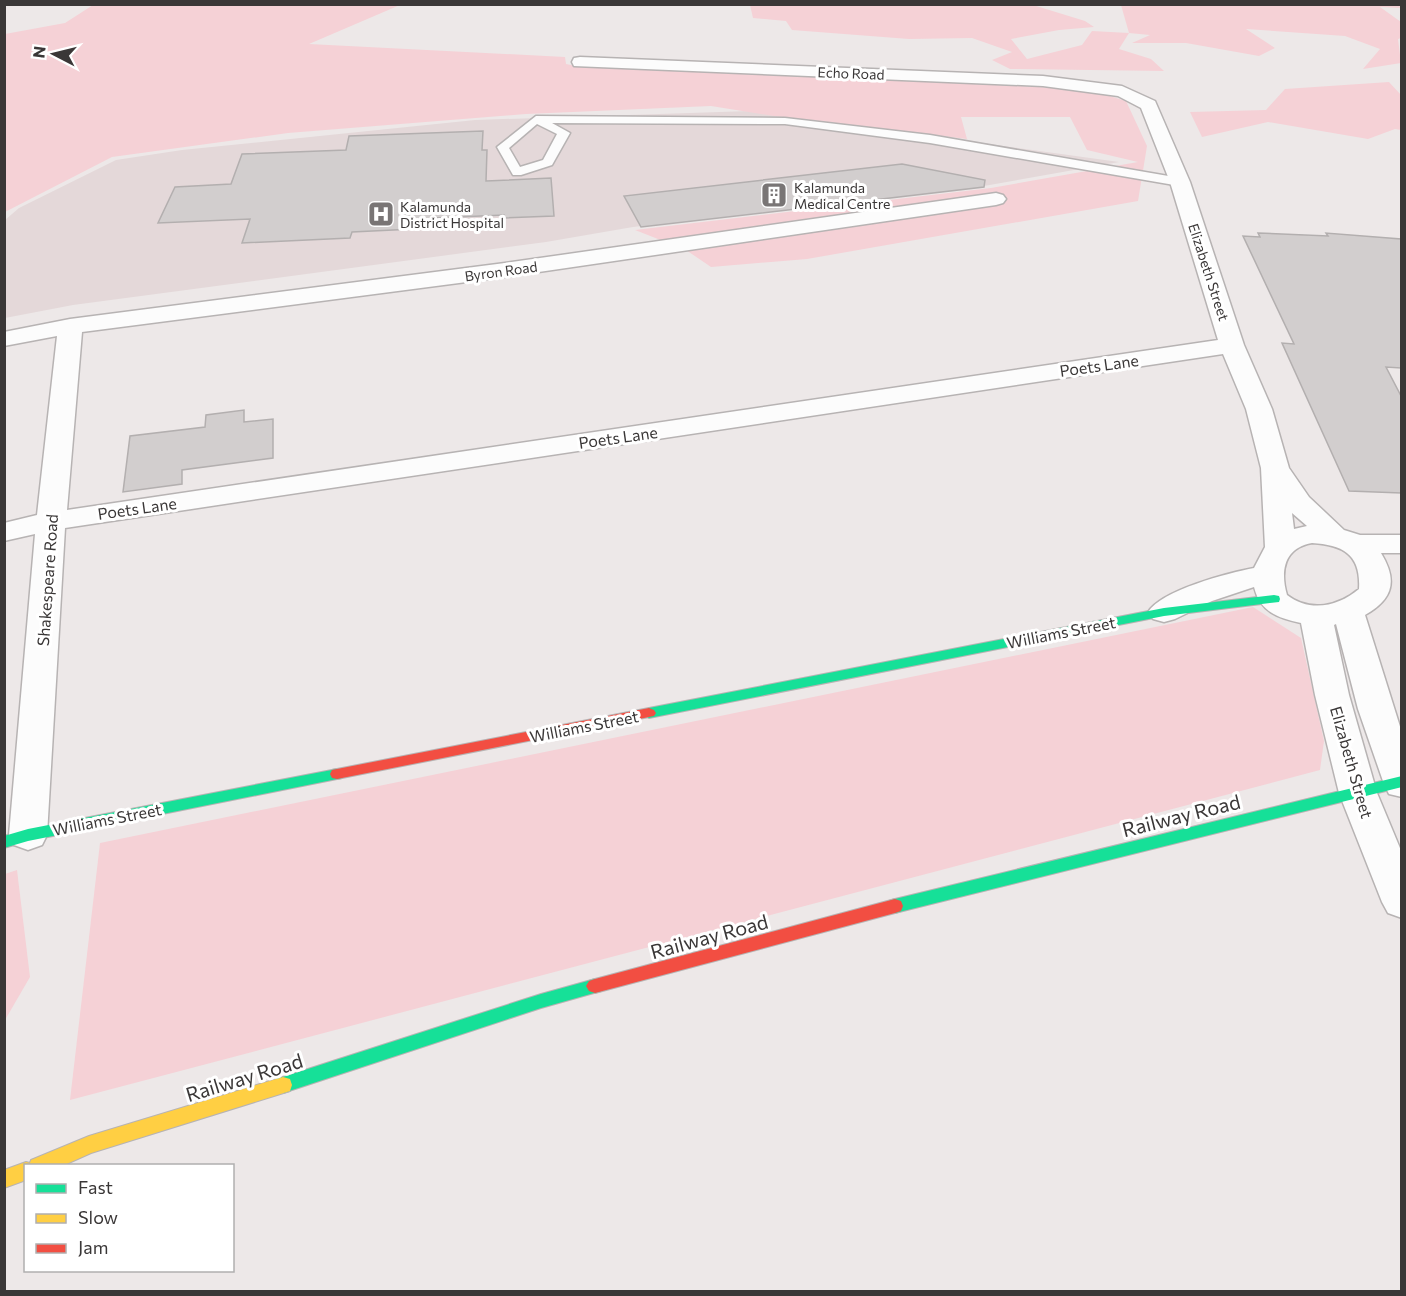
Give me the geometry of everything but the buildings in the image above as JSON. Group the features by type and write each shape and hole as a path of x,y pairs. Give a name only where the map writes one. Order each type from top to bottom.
{"street":[{"name":"Echo Road","path":"580,62 1043,81 1122,91"},
{"name":"Elizabeth Street","path":"1122,91 1149,105 1180,182 1232,345 1259,409 1275,468 1280,547"},
{"name":"Byron Road","path":"4,339 70,326 505,270 996,199"},
{"name":"Shakespeare Road","path":"16,838 70,326"},
{"name":"Poets Lane","path":"4,532 51,521 1232,345"},
{"name":"Elizabeth Street","path":"1275,468 1299,502 1344,539"},
{"path":"1344,539 1389,570 1375,592 1362,604 1332,615 1287,609 1270,587 1280,547 1292,537 1344,539 1401,544"},
{"name":"Williams Street","path":"16,838 1164,612 1199,593 1242,579 1270,587"},
{"name":"Elizabeth Street","path":"1332,615 1332,695 1358,793 1401,902"},
{"path":"1332,615 1357,638 1375,710 1401,782"},
{"name":"Railway Road","path":"43,1164 89,1145 320,1074 541,1001 973,885 1401,782"},
{"path":"4,1179 24,1172"}],"lane":[{"path":"536,120 564,133 548,162 516,172 503,147 536,120 785,121 930,139 1180,182"}],"shaded area":[{"path":"93,5 400,5 309,44 565,57 566,64 576,66 1090,90 1126,101 1147,146 1138,201 807,259 711,267 686,250 635,230 991,188 1138,162 1087,150 1070,117 961,117 967,139 774,116 711,106 526,114 288,133 112,157 5,212 5,34 65,23"},
{"path":"750,5 1033,5 1085,21 1094,27 1059,30 1011,39 1027,59 1082,45 1092,31 1129,33 1119,49 1151,59 1164,71 1010,69 992,60 1012,52 972,38 909,39 792,30 786,21 753,18"},
{"path":"1121,5 1401,5 1401,8 1380,7 1401,22 1401,38 1398,39 1401,63 1363,69 1380,49 1345,36 1246,29 1275,48 1259,56 1186,43 1132,43 1150,35 1129,33"},
{"path":"1389,82 1401,95 1401,130 1395,129 1368,139 1268,122 1202,137 1190,112 1266,110 1285,89"},
{"name":"Kalamunda District Hospital","path":"750,111 1119,162 984,186 633,227 546,242 73,305 5,318 5,220 19,208 116,160 182,150 475,120"},
{"path":"1253,607 1301,638 1324,741 1320,770 70,1100 100,843"},
{"path":"17,870 30,977 5,1020 5,874"}],"traffic: fast":[{"path":"649,713 1164,612 1274,599"},
{"path":"4,842 28,835 337,774"},
{"path":"895,906 1402,781"},
{"path":"283,1085 541,1001 595,986"}],"traffic: slow":[{"path":"43,1164 89,1145 283,1085"},
{"path":"4,1179 24,1172"}],"traffic: jam":[{"path":"337,774 649,713"},
{"path":"595,986 895,906"}],"place":[{"name":"Kalamunda Medical Centre","path":"774,195"},
{"name":"Kalamunda District Hospital","path":"381,214"}]}
